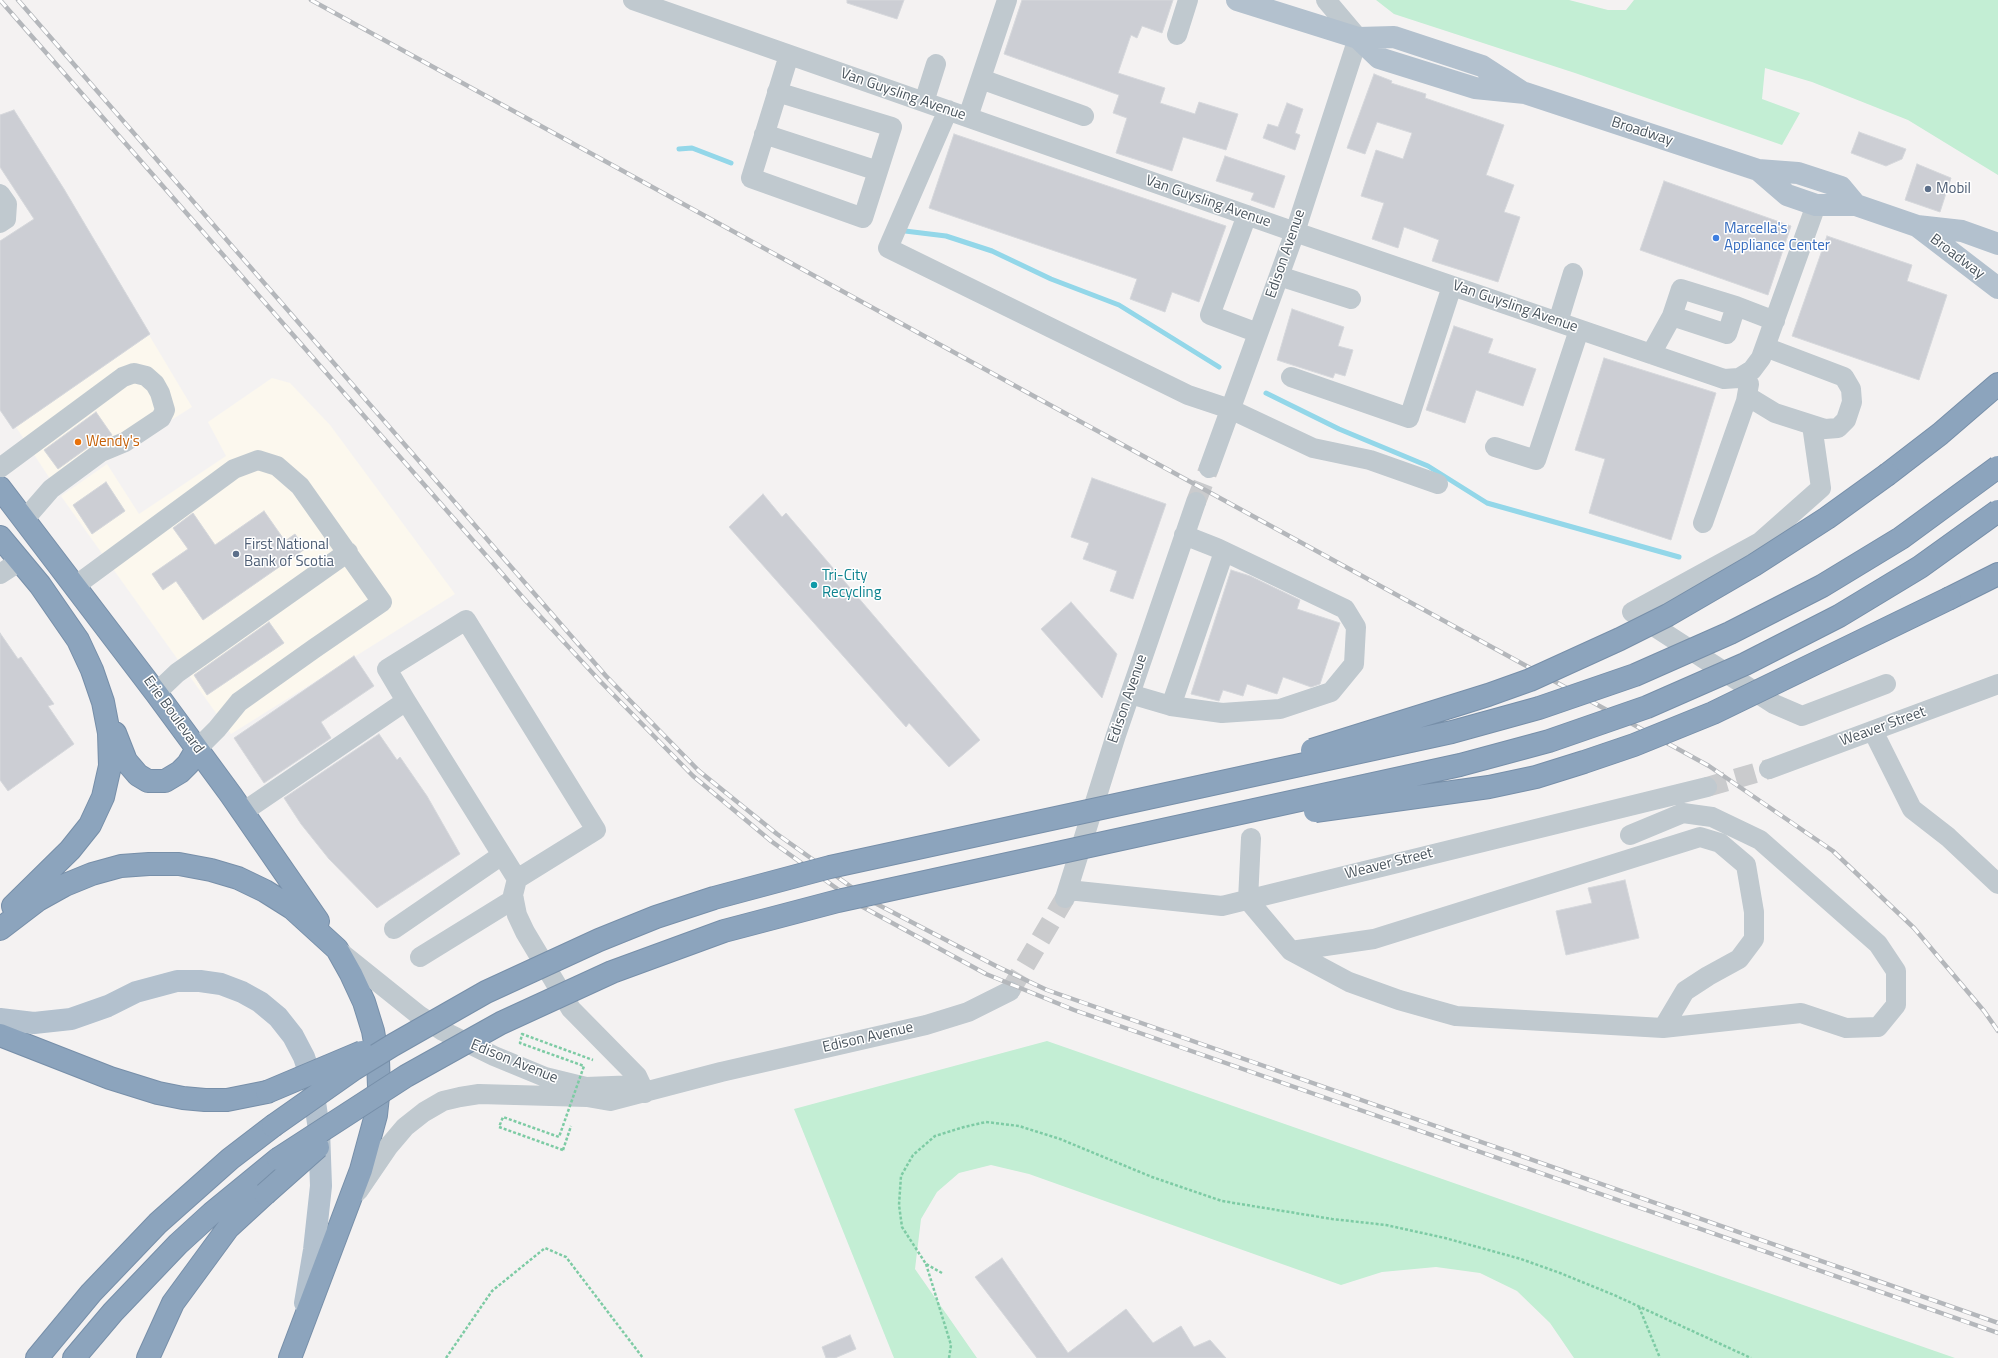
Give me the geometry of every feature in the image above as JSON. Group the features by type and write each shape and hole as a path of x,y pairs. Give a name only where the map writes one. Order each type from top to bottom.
{"highway":[{"path":"1160,796 1444,710 1516,685 1576,660 1634,633 1713,590 1821,522 1888,474 1940,434 1998,384"},
{"path":"37,1358 91,1293 158,1223 230,1159 273,1126 354,1069 433,1021 493,989 592,943 656,917 773,881 830,867 1452,732 1539,708 1635,675 1730,633 1822,586 1901,538 1998,467"},
{"name":"Erie Boulevard","path":"0,488 156,692 243,812 337,949"},
{"path":"74,1358 113,1312 178,1244 212,1213 278,1159 406,1076 501,1023 556,996 668,950 724,931 838,901 1460,766 1549,741 1647,707 1745,664 1839,616 1920,567 1998,511"},
{"path":"0,537 40,585 78,640 92,670 126,761 138,775 148,781 165,781 180,772 188,764 197,749"},
{"path":"1166,830 1472,790 1513,782 1560,770 1634,745 1693,721 1764,689 1998,574"},
{"path":"0,923 25,893 70,850 90,825 102,798 110,766 109,733 103,702"},
{"path":"0,930 14,917 38,900 65,885 92,874 121,866 179,864 210,870 238,878 265,891 292,908 337,949 358,988 373,1031 378,1060 379,1087 376,1115 370,1143 290,1358"},
{"path":"0,1035 135,1087 184,1098 227,1100 267,1092 433,1021"},
{"path":"148,1358 173,1303 228,1228 307,1155 406,1076"}],"main road":[{"name":"Broadway","path":"1237,0 1358,38 1394,37 1475,63 1525,93 1758,170 1798,173 1841,187 1856,205"},
{"name":"Broadway","path":"1758,170 1787,195 1816,205 1856,205 1917,226 1962,231 1998,244"},
{"name":"Broadway","path":"1917,226 1998,288"},
{"path":"9,1021 51,1022 71,1019 108,1006 136,992 177,981 200,981 221,984 242,992 260,1002 278,1017 293,1036 304,1056 312,1081 321,1160 319,1218 309,1282 298,1337"}],"street":[{"name":"Van Guysling Avenue","path":"633,0 669,6 789,55 1295,232 1724,379 1739,378 1752,370"},
{"path":"968,118 1007,0"},
{"path":"1177,35 1188,0"},
{"path":"1326,0 1358,38"},
{"name":"Edison Avenue","path":"1209,468 1295,232 1358,38"},
{"path":"778,92 892,127 863,218 750,178 789,55"},
{"path":"924,102 936,64"},
{"path":"980,79 1084,116"},
{"path":"948,110 888,248 1188,395 1230,410 1313,448 1370,460 1438,484"},
{"path":"764,134 878,171"},
{"path":"0,194 7,204 6,219 0,223"},
{"path":"1703,523 1747,396 1752,370 1761,358 1816,205"},
{"path":"1247,215 1210,315 1258,333"},
{"path":"1558,322 1573,273"},
{"path":"1279,276 1351,299"},
{"path":"1291,377 1409,418 1452,286"},
{"path":"1651,354 1672,316 1681,288 1736,306 1775,321"},
{"path":"1672,316 1727,334 1736,306"},
{"path":"1495,447 1536,460 1580,330"},
{"path":"1747,396 1775,413 1825,429 1838,428 1846,420 1852,402 1850,389 1844,377 1765,347"},
{"path":"0,468 51,429 70,423 134,383 143,384 148,390 152,401 150,414 102,452 51,489 24,520"},
{"path":"1812,425 1821,488 1760,542 1632,612 1774,704 1802,716 1886,684"},
{"path":"75,586 234,469 258,460 276,466 300,486 382,602 314,648 239,702 197,749"},
{"name":"Edison Avenue","path":"1067,894 1130,694 1196,502"},
{"path":"1130,694 1171,706 1222,713 1280,709 1331,692 1354,664 1356,627 1345,609 1224,552 1184,536"},
{"path":"156,692 177,673 348,552"},
{"path":"1171,706 1224,552"},
{"path":"0,574 20,561"},
{"path":"517,879 596,830 466,620 387,669 517,879 514,899 516,914 525,932 571,1009 627,1066 643,1089"},
{"name":"Weaver Street","path":"1769,769 1998,684"},
{"path":"243,812 406,701"},
{"path":"1873,731 1912,809 1948,837 1998,884"},
{"name":"Weaver Street","path":"1067,894 1222,906 1707,787"},
{"path":"1621,807 1636,857"},
{"path":"1251,838 1248,900 1291,950 1349,982 1399,1000 1456,1016 1664,1028 1801,1013 1846,1028 1878,1027 1896,1005 1896,971 1878,944 1760,840 1712,817 1683,813 1630,835"},
{"path":"1291,950 1374,939 1700,837 1720,843 1746,865 1754,912 1754,939 1739,959 1685,991 1664,1028"},
{"path":"394,929 502,855"},
{"path":"420,957 514,899"},
{"name":"Edison Avenue","path":"337,949 420,1016 443,1031 494,1056 545,1077 586,1087 643,1089"},
{"name":"Edison Avenue","path":"340,1226 359,1190 388,1147 405,1127 424,1112 443,1101 479,1094 586,1097 610,1101 643,1089 926,1025 968,1012 1010,991"}],"path":[{"path":"571,1126 563,1150 499,1127 503,1117 559,1137 584,1066 520,1043 522,1034 593,1060"},
{"path":"949,1358 951,1345 926,1264 902,1227 899,1205 901,1176 913,1155 935,1136 986,1122 1020,1126 1060,1139 1152,1177 1222,1201 1332,1219 1386,1225 1445,1238 1521,1259 1560,1273 1639,1307 1751,1358"},
{"path":"446,1358 492,1292 545,1248 566,1257 643,1358"},
{"path":"926,1264 942,1273"},
{"path":"1639,1307 1660,1358"}],"shaded area":[{"path":"149,335 192,407 58,491 16,427"},
{"path":"272,378 290,383 330,425 455,594 231,734 61,496 107,464 139,514 226,456 208,422"}],"green space":[{"path":"1376,0 1569,0 1608,10 1626,10 1634,0 1998,0 1998,175 1908,120 1812,82 1765,68 1762,99 1800,113 1782,145 1575,73 1394,14"},
{"path":"1047,1041 1955,1358 1574,1358 1550,1323 1517,1291 1480,1273 1436,1267 1382,1272 1341,1285 1029,1174 991,1165 959,1173 937,1192 921,1219 915,1269 977,1358 894,1358 794,1109"}],"building":[{"path":"847,0 904,0 897,19 847,3"},
{"path":"1022,0 1173,0 1162,33 1142,26 1137,38 1131,35 1118,73 1165,88 1160,103 1195,114 1199,102 1238,114 1226,150 1183,137 1172,171 1116,153 1127,118 1113,113 1119,95 1004,54"},
{"path":"1374,74 1392,81 1391,83 1426,94 1425,98 1504,125 1486,175 1514,185 1504,212 1520,217 1498,282 1432,261 1439,240 1404,227 1398,248 1372,239 1384,203 1361,196 1376,150 1403,159 1412,133 1377,122 1365,154 1347,148"},
{"path":"1287,103 1303,109 1295,133 1300,135 1295,150 1263,138 1268,124 1278,127"},
{"path":"14,110 64,189 150,334 13,429 0,410 0,241 34,219 0,167 0,115"},
{"path":"1859,132 1906,149 1902,159 1886,166 1851,153"},
{"path":"954,134 1226,226 1199,302 1172,292 1165,312 1130,299 1137,279 929,208"},
{"path":"1225,156 1285,176 1274,208 1251,200 1254,193 1216,181"},
{"name":"Mobil","path":"1917,164 1951,178 1940,212 1905,200"},
{"name":"Marcella's Appliance Center","path":"1664,181 1791,226 1768,295 1640,250"},
{"path":"1827,236 1912,265 1907,281 1947,295 1919,380 1792,336"},
{"path":"1292,309 1344,327 1338,346 1353,350 1345,376 1335,373 1333,378 1277,360"},
{"path":"1454,326 1493,339 1488,353 1536,369 1523,406 1476,390 1465,423 1426,410"},
{"path":"1604,358 1716,393 1671,540 1589,513 1605,459 1575,450"},
{"name":"Wendy's","path":"96,412 112,435 94,443 58,469 44,450"},
{"path":"1092,478 1166,504 1133,599 1110,591 1117,571 1083,559 1089,543 1071,537"},
{"path":"106,482 125,511 92,534 73,505"},
{"name":"Tri-City Recycling","path":"763,494 782,517 786,513 980,740 949,767 909,723 906,727 729,527"},
{"path":"264,511 285,541 295,534 305,549 203,620 176,581 163,590 152,574 188,549 173,528 193,513 215,545"},
{"path":"1231,570 1250,576 1300,600 1297,609 1340,623 1320,684 1311,687 1283,677 1277,694 1247,684 1243,696 1223,690 1219,701 1191,694"},
{"path":"1071,602 1117,654 1102,698 1041,629"},
{"path":"269,622 284,643 207,695 194,675"},
{"path":"0,633 18,659 21,657 54,704 48,706 74,744 8,791 0,780"},
{"path":"354,656 374,686 321,722 331,738 264,783 234,738"},
{"path":"379,734 397,760 400,757 427,796 460,854 377,908 329,859 301,824 284,798"},
{"path":"1625,880 1639,938 1566,955 1556,911 1592,903 1588,888"},
{"path":"1002,1258 1068,1353 1126,1309 1153,1343 1181,1326 1194,1347 1210,1340 1226,1358 1037,1358 975,1277"},
{"path":"850,1335 856,1349 835,1358 826,1358 822,1347"}],"waterway":[{"path":"679,149 692,148 731,163"},
{"path":"905,231 946,236 992,251 1051,279 1119,305 1219,367"},
{"path":"1266,393 1339,429 1428,466 1487,503 1679,557"}],"tunnel":[{"path":"1196,502 1209,468"},
{"path":"1707,787 1769,769"},
{"path":"1010,991 1065,898"}],"railway":[{"path":"0,0 526,601 600,681 693,776 771,841 861,906 986,974 1074,1010 1998,1333"},
{"path":"18,0 606,676 699,771 777,834 871,901 996,966 1047,990 1998,1323"},
{"path":"311,0 1709,766 1833,851 1914,928 1984,1011 1998,1031"}],"place":[{"name":"Mobil","path":"1928,189"},
{"name":"Marcella's Appliance Center","path":"1716,238"},
{"name":"Wendy's","path":"78,442"},
{"name":"First National Bank of Scotia","path":"236,554"},
{"name":"Tri-City Recycling","path":"814,585"}]}
